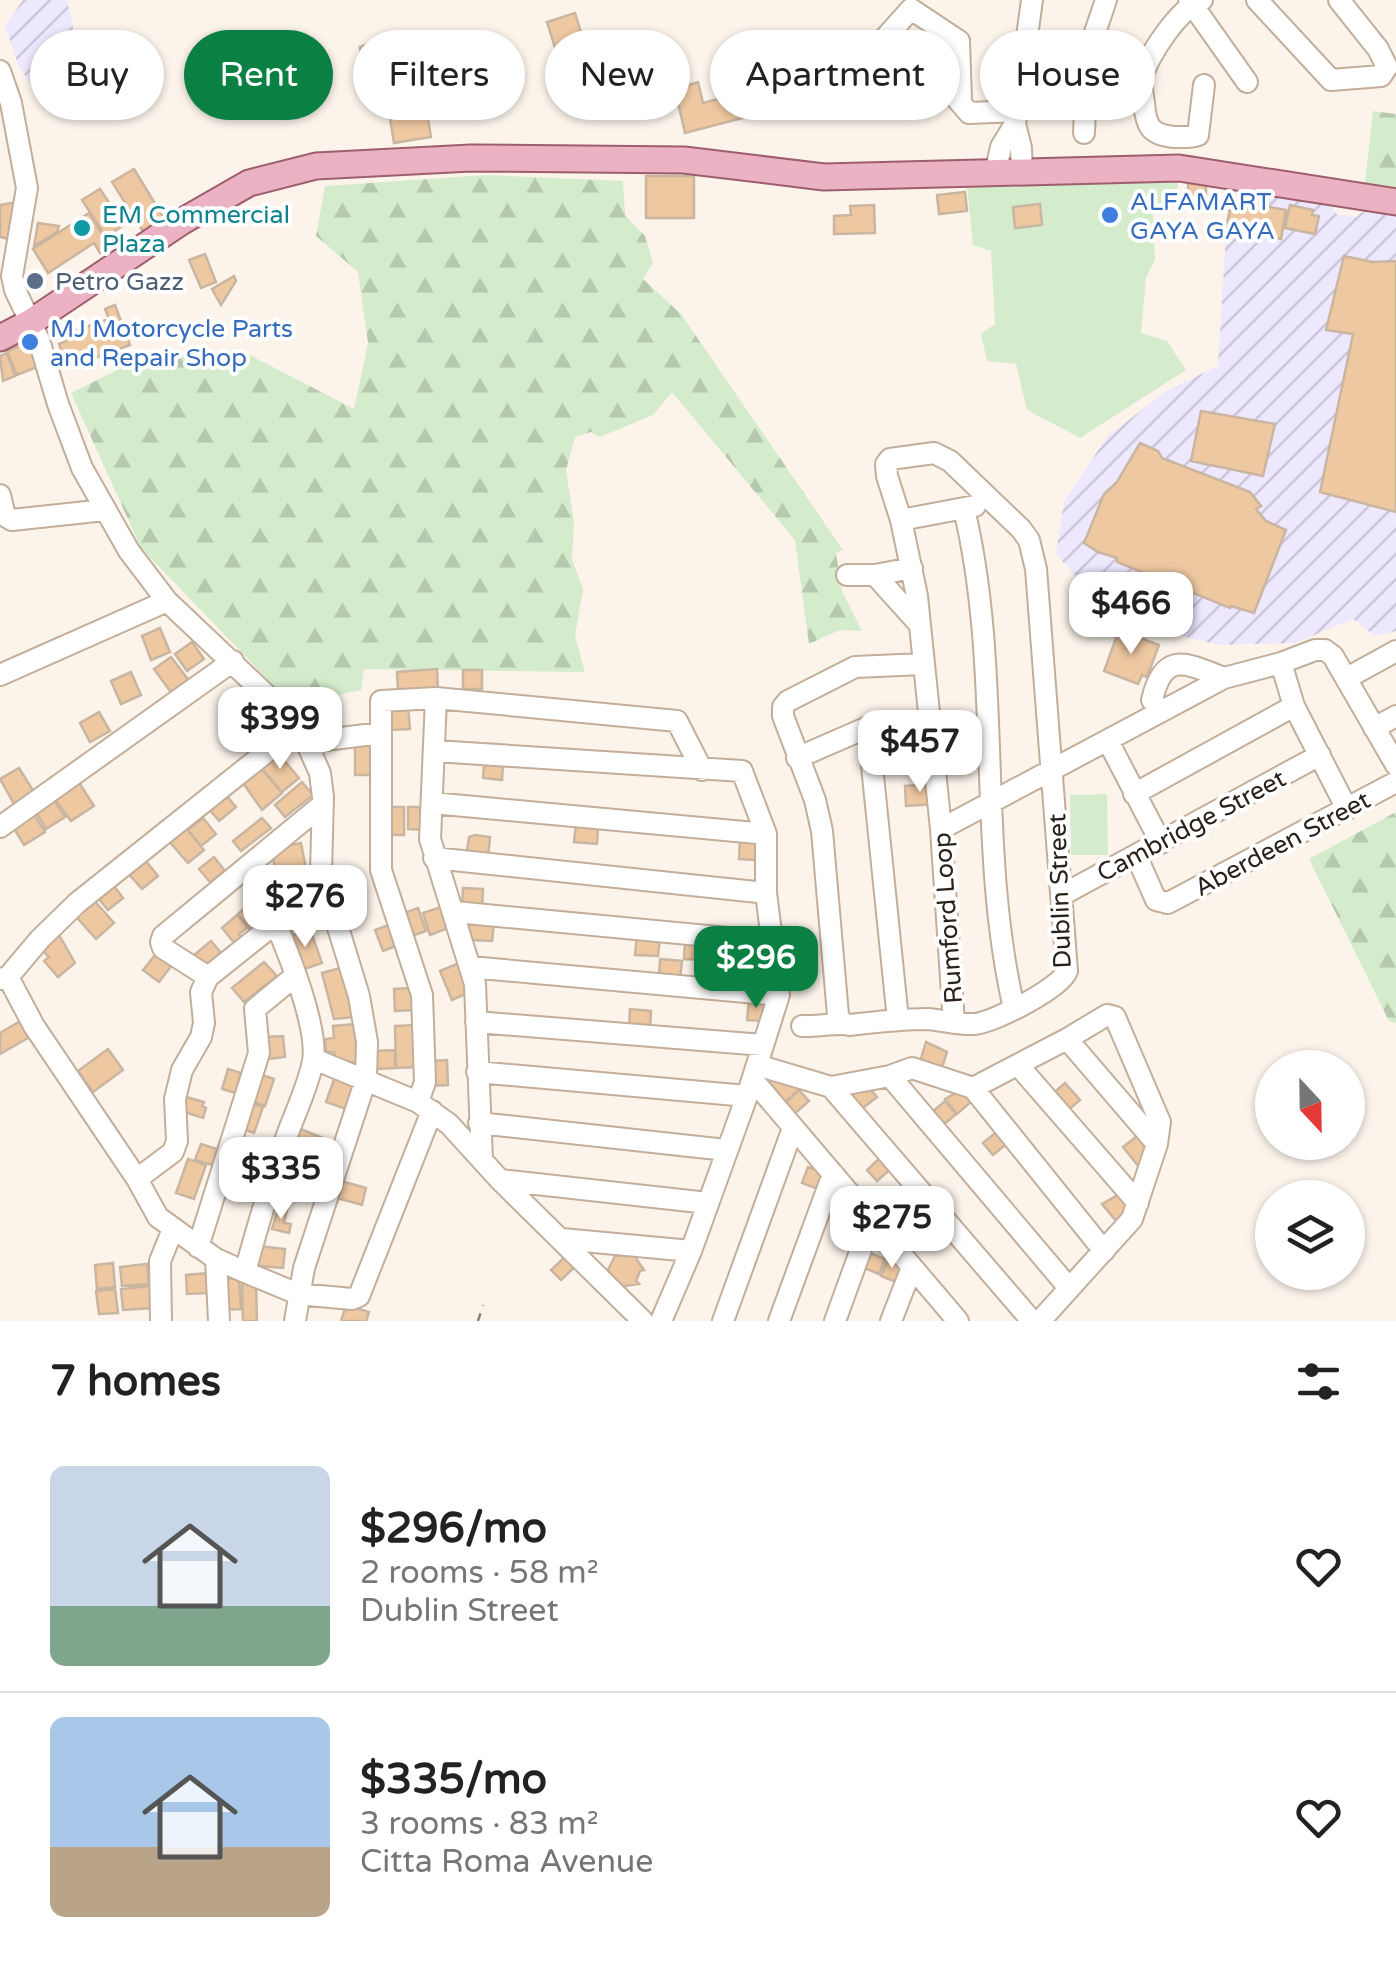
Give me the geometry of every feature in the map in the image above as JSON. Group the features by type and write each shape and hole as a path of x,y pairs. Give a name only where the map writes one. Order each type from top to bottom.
{"main road":[{"path":"0,338 249,182 316,166 682,152 824,177 1179,168 1396,202"}],"street":[{"path":"1028,30 1032,0"},
{"path":"1096,30 1106,0"},
{"path":"1257,0 1331,80 1381,76 1388,67 1339,0"},
{"path":"1204,84 1198,135 1157,136 1150,130 1142,78 1167,30 1194,1 1247,82"},
{"path":"892,30 911,9 942,30"},
{"path":"0,72 26,176 12,276 82,468 129,550 168,601 304,734 320,773 321,872 359,996 367,1042 366,1079 304,1268 295,1321"},
{"path":"960,72 961,102 969,113 980,114"},
{"path":"1008,174 1022,150 1016,120"},
{"path":"1084,133 1085,120"},
{"name":"Rumford Loop","path":"954,1023 941,829 920,625 912,568 886,470 890,459 934,453 943,456 991,502"},
{"path":"0,495 6,516 12,520 105,510"},
{"path":"901,520 991,502"},
{"name":"Dublin Street","path":"802,1026 826,1028 842,1022 849,1025 898,1020 974,1024 1014,1008 1064,978 1054,769 1036,569 1029,540 991,502"},
{"path":"964,509 978,580 990,804 1003,958 1014,1008"},
{"path":"847,575 912,568"},
{"path":"875,575 920,625"},
{"path":"0,675 168,601"},
{"path":"941,829 1224,678 1315,650 1325,650 1333,656 1396,766"},
{"path":"1347,678 1396,651"},
{"path":"0,827 233,661"},
{"path":"1282,663 1294,706 1346,808"},
{"path":"842,1022 838,1015 822,831 783,708 788,701 855,667 923,664"},
{"path":"1161,711 1152,700 1168,666 1187,665 1224,678"},
{"path":"380,733 304,734 77,903 4,978 158,1218 207,1253 298,1294 352,1299 359,1296 425,1106 422,994 381,870 381,700 436,698 678,721 702,770"},
{"path":"436,698 430,839 475,984 482,1160"},
{"path":"1134,794 1294,706"},
{"path":"1374,728 1396,716"},
{"path":"798,758 868,727 930,722"},
{"path":"868,727 898,1020"},
{"path":"1108,741 1161,842"},
{"path":"434,751 742,771 766,834 766,893 778,994 755,1072 691,1252 661,1321"},
{"name":"Cambridge Street","path":"1062,896 1320,756"},
{"name":"Aberdeen Street","path":"1136,855 1156,900 1168,903 1396,782"},
{"path":"432,803 766,834"},
{"path":"208,977 163,948 164,936 322,805"},
{"path":"434,858 766,893"},
{"path":"245,1272 268,1190 314,1059 308,1019 295,976 277,922 250,866"},
{"path":"455,912 772,942"},
{"path":"137,1180 174,1152 178,1141 174,1116 179,1083 200,1037 204,1022 201,992 208,977 277,922"},
{"path":"470,967 778,994"},
{"path":"219,1321 207,1253 259,1053 255,1009 295,976"},
{"path":"973,1088 1107,1015 1114,1017 1160,1122 1157,1144 1132,1219 1040,1321"},
{"path":"476,1022 831,1087 912,1068 973,1088 1104,1251"},
{"path":"1067,1039 1157,1144"},
{"path":"314,1059 425,1106 643,1321"},
{"path":"1018,1065 1138,1203"},
{"path":"477,1072 755,1072"},
{"path":"755,1072 793,1128 953,1318"},
{"path":"890,1076 1069,1288"},
{"path":"831,1087 1032,1321"},
{"path":"479,1123 726,1150"},
{"path":"723,1321 793,1128"},
{"path":"779,1321 833,1174"},
{"path":"500,1180 708,1203"},
{"path":"835,1321 872,1220"},
{"path":"161,1321 160,1261 173,1229"},
{"path":"562,1238 691,1252"},
{"path":"891,1321 912,1266"}],"path":[{"path":"478,1321 483,1305"}],"shaded area":[{"path":"23,0 67,0 74,30 30,30 30,82 19,67 5,26"},
{"path":"1229,185 1330,204 1336,214 1356,217 1365,210 1396,214 1396,631 1375,636 1353,619 1295,643 1219,645 1115,620 1056,554 1064,502 1107,437 1166,391 1218,366"}],"green space":[{"path":"1373,111 1396,114 1396,196 1364,191"},
{"path":"486,175 623,181 625,215 645,236 653,263 643,279 681,314 843,550 836,553 842,591 862,631 840,630 809,644 795,540 672,392 653,415 600,437 591,432 575,437 566,470 574,522 572,560 583,589 575,636 585,672 364,669 361,690 292,705 141,548 71,393 141,358 238,349 354,409 368,343 358,272 316,236 325,186"},
{"path":"1178,179 1178,195 1153,214 1155,259 1146,278 1141,333 1167,341 1186,370 1080,438 1027,410 1016,364 987,361 981,334 995,324 991,251 973,245 967,186"},
{"path":"1107,794 1108,855 1071,855 1070,795"},
{"path":"1396,812 1396,1023 1389,1021 1309,859"}],"building":[{"path":"575,13 580,30 550,30 547,22"},
{"path":"698,82 703,103 710,101 710,120 735,120 685,133 682,120 690,120 690,84"},
{"path":"390,120 428,120 431,137 394,143"},
{"path":"134,169 165,220 144,233 112,182"},
{"path":"646,176 694,176 694,218 646,218"},
{"path":"1188,182 1206,182 1206,205 1188,204"},
{"path":"100,189 124,225 106,237 82,200"},
{"path":"965,192 967,211 939,214 937,195"},
{"path":"1232,200 1286,210 1281,239 1226,229"},
{"path":"23,201 12,240 0,237 0,205"},
{"path":"1040,204 1042,225 1015,228 1013,207"},
{"path":"874,205 875,233 834,234 834,216 851,215 850,206"},
{"path":"1290,205 1313,210 1312,215 1319,216 1315,234 1285,228"},
{"name":"EM Commercial Plaza","path":"89,213 110,247 100,253 94,243 48,273 33,249"},
{"path":"38,223 59,226 57,232 34,246"},
{"path":"205,254 216,282 201,288 189,260"},
{"path":"1344,256 1373,262 1396,261 1396,512 1320,492 1353,334 1326,330"},
{"path":"234,276 236,281 221,305 212,289"},
{"path":"115,305 130,345 76,365 73,359 65,362 59,344 66,341 63,335 109,319 105,309"},
{"path":"28,343 37,367 17,375 7,351"},
{"path":"7,353 15,376 3,381 0,356"},
{"path":"1201,411 1275,424 1263,476 1191,461"},
{"path":"1140,443 1158,451 1162,458 1250,492 1266,521 1286,530 1254,613 1230,608 1117,562 1117,558 1084,543 1104,494 1117,482"},
{"path":"160,628 170,652 151,660 142,636"},
{"path":"1119,630 1159,645 1147,677 1142,675 1138,684 1104,671"},
{"path":"192,642 204,659 187,671 175,654"},
{"path":"171,657 190,682 173,695 154,669"},
{"path":"437,669 438,691 398,693 397,672"},
{"path":"463,670 482,670 482,689 463,689"},
{"path":"131,672 141,695 121,704 111,681"},
{"path":"408,706 410,729 389,730 387,707"},
{"path":"99,712 110,731 90,742 80,723"},
{"path":"355,742 370,742 373,775 355,775"},
{"path":"277,752 299,778 282,792 260,766"},
{"path":"484,764 503,765 502,780 483,778"},
{"path":"259,766 282,793 262,810 241,780"},
{"path":"19,768 34,792 14,804 0,779"},
{"path":"78,781 94,806 71,821 54,798"},
{"path":"302,782 313,795 285,817 275,805"},
{"path":"933,784 935,804 906,806 905,786"},
{"path":"226,795 236,807 219,821 209,809"},
{"path":"54,800 65,817 46,829 36,812"},
{"path":"386,807 404,807 404,835 386,835"},
{"path":"408,807 425,807 425,830 408,829"},
{"path":"33,813 45,832 24,845 13,827"},
{"path":"203,818 216,834 201,846 188,830"},
{"path":"262,818 271,828 241,851 233,841"},
{"path":"576,825 598,827 597,844 574,842"},
{"path":"185,827 204,850 188,863 169,841"},
{"path":"469,837 490,837 488,857 467,851"},
{"path":"740,839 757,841 755,860 739,859"},
{"path":"301,843 306,869 280,874 271,849"},
{"path":"214,857 225,871 210,882 199,869"},
{"path":"145,860 158,876 142,889 129,874"},
{"path":"305,870 311,906 286,911 280,875"},
{"path":"114,886 123,898 108,910 98,898"},
{"path":"463,888 483,889 482,909 462,908"},
{"path":"91,897 114,923 96,939 73,913"},
{"path":"254,900 269,918 252,932 238,914"},
{"path":"441,907 448,928 430,935 423,913"},
{"path":"418,908 426,931 409,937 401,914"},
{"path":"237,915 248,927 239,934 243,939 236,945 222,928"},
{"path":"467,922 494,924 492,941 472,940"},
{"path":"391,924 399,945 383,951 375,930"},
{"path":"310,929 322,963 299,971 288,937"},
{"path":"59,935 75,963 58,977 44,961 49,957 42,950"},
{"path":"637,935 660,937 658,956 635,955"},
{"path":"685,940 708,942 706,960 684,959"},
{"path":"211,941 223,955 205,970 193,956"},
{"path":"156,954 172,965 159,982 143,970"},
{"path":"660,959 682,961 680,980 659,978"},
{"path":"264,962 277,976 244,1002 232,988"},
{"path":"462,962 472,991 452,1000 440,971"},
{"path":"344,967 356,1017 334,1019 322,973"},
{"path":"411,988 413,1010 395,1011 394,989"},
{"path":"749,1001 766,1002 764,1021 747,1020"},
{"path":"630,1009 651,1011 650,1030 629,1028"},
{"path":"24,1019 33,1035 0,1054 0,1033"},
{"path":"356,1024 359,1061 337,1066 334,1052 326,1052 325,1039 334,1038 333,1026"},
{"path":"415,1025 417,1067 396,1068 395,1026"},
{"path":"283,1036 285,1057 267,1059 266,1037"},
{"path":"926,1042 947,1052 940,1074 919,1065"},
{"path":"108,1049 123,1070 93,1092 78,1071"},
{"path":"395,1050 395,1068 376,1069 375,1051"},
{"path":"447,1060 448,1085 430,1086 429,1061"},
{"path":"228,1069 241,1073 235,1093 222,1089"},
{"path":"260,1074 274,1079 265,1106 250,1101"},
{"path":"336,1074 356,1080 346,1109 326,1102"},
{"path":"768,1077 801,1088 783,1104 763,1081"},
{"path":"1065,1083 1080,1100 1066,1112 1051,1095"},
{"path":"867,1085 877,1097 859,1111 847,1098 853,1089"},
{"path":"963,1089 973,1100 957,1114 945,1099"},
{"path":"799,1090 809,1101 792,1116 783,1105"},
{"path":"183,1096 204,1102 203,1118 178,1110"},
{"path":"945,1101 956,1114 941,1127 930,1114"},
{"path":"249,1102 263,1107 254,1133 240,1128"},
{"path":"293,1126 323,1138 317,1155 286,1143"},
{"path":"999,1130 1009,1142 993,1155 983,1143"},
{"path":"1141,1133 1148,1143 1139,1167 1123,1147"},
{"path":"201,1144 217,1149 212,1165 195,1160"},
{"path":"883,1155 893,1167 877,1181 867,1170"},
{"path":"188,1159 206,1165 194,1199 176,1193"},
{"path":"808,1167 824,1173 818,1189 802,1183"},
{"path":"281,1174 298,1180 287,1209 270,1203"},
{"path":"341,1181 366,1188 362,1205 337,1198"},
{"path":"1121,1193 1130,1207 1117,1222 1102,1204"},
{"path":"278,1208 287,1210 284,1223 291,1224 289,1233 272,1229"},
{"path":"259,1246 285,1249 283,1268 258,1266"},
{"path":"570,1252 580,1262 561,1280 551,1270"},
{"path":"867,1252 885,1259 879,1274 862,1267"},
{"path":"633,1254 644,1270 636,1281 639,1284 619,1287 608,1270 615,1256"},
{"path":"888,1259 902,1264 899,1283 881,1276"},
{"path":"113,1263 115,1287 97,1289 95,1265"},
{"path":"147,1264 149,1284 122,1286 120,1267"},
{"path":"207,1273 208,1293 187,1294 186,1275"},
{"path":"242,1277 256,1284 257,1321 243,1321"},
{"path":"239,1278 241,1309 222,1310 219,1279"},
{"path":"150,1286 152,1308 123,1310 121,1289"},
{"path":"115,1289 118,1313 99,1314 96,1291"},
{"path":"346,1305 369,1312 366,1321 341,1321"}],"place":[{"name":"ALFAMART GAYA GAYA","path":"1110,215"},
{"name":"EM Commercial Plaza","path":"82,228"},
{"name":"Petro Gazz","path":"35,281"},
{"name":"MJ Motorcycle Parts and Repair Shop","path":"30,342"}]}
